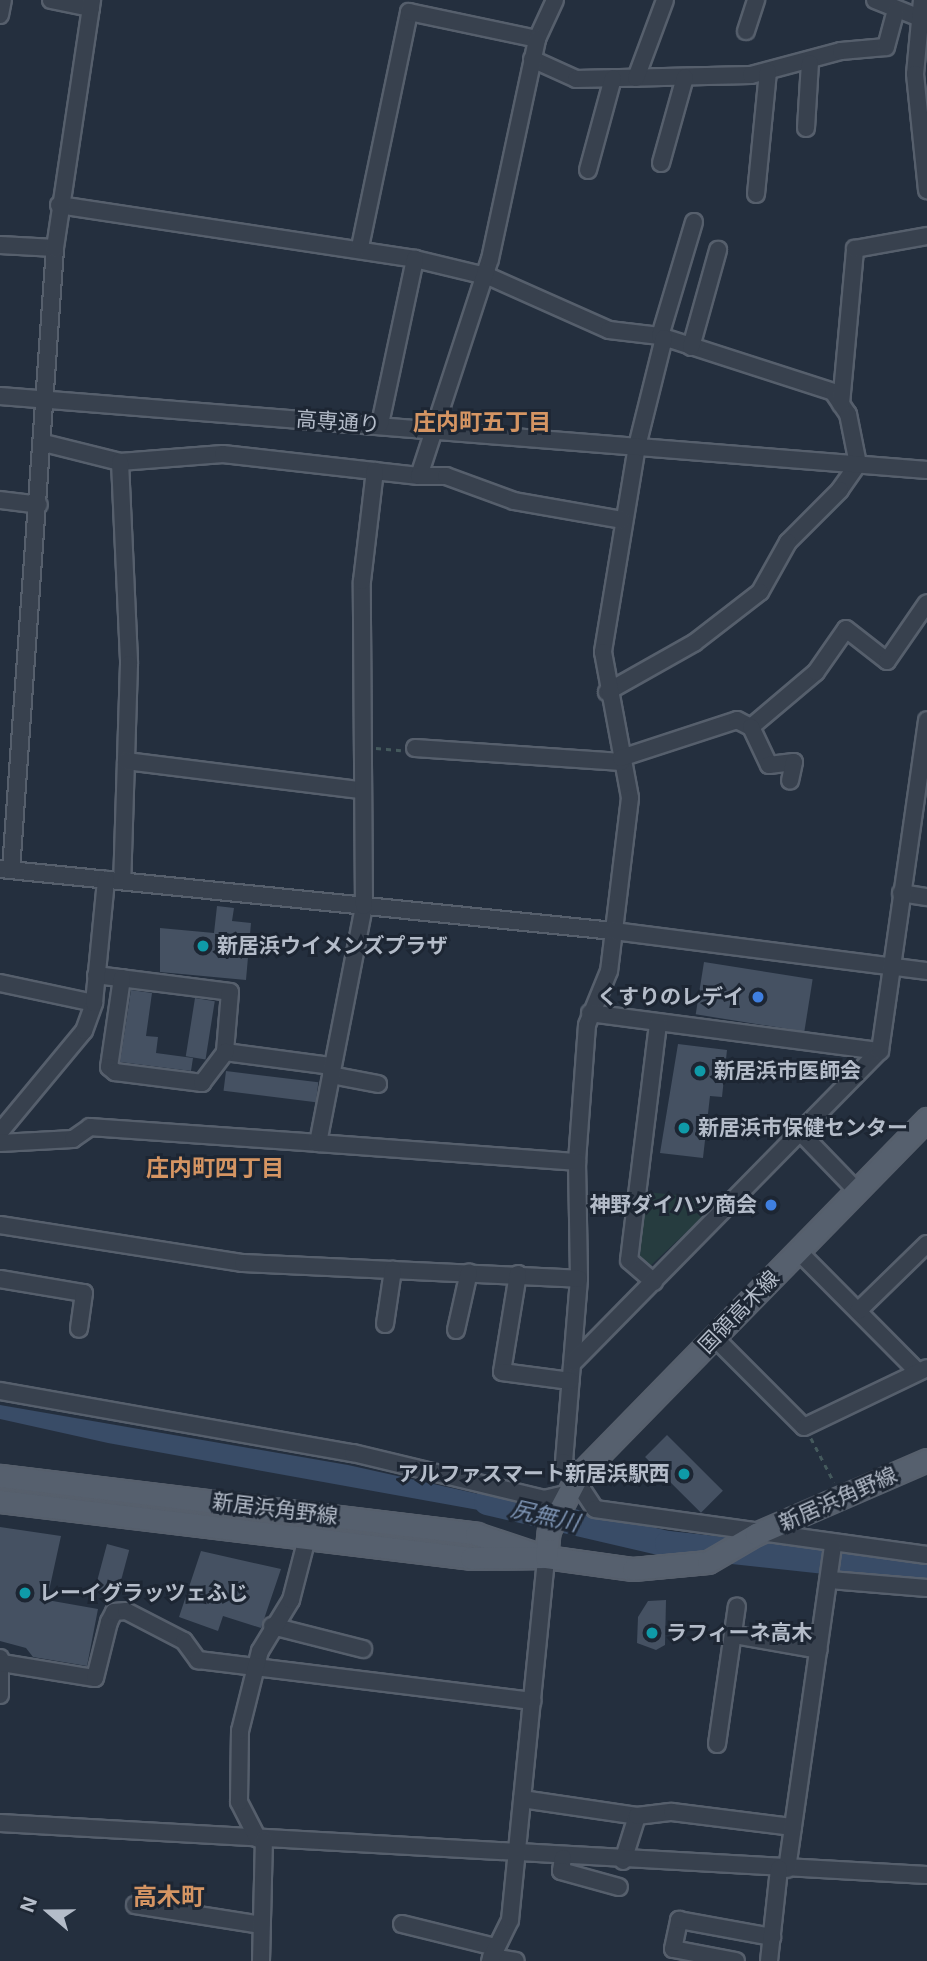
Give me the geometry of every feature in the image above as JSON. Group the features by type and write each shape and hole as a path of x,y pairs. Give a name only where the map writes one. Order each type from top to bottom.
{"main road":[{"name":"国領高木線","path":"562,1503 714,1337 927,1119"},
{"name":"新居浜角野線","path":"0,1502 471,1558 546,1558 633,1569 708,1562 753,1537 927,1460"},
{"name":"新居浜角野線","path":"0,1476 476,1534 546,1558"},
{"path":"546,1558 562,1503"}],"street":[{"path":"0,15 3,0"},
{"path":"51,0 91,4 59,205 44,443 6,869 614,931 892,962 927,971"},
{"path":"419,475 483,277 537,39 555,0"},
{"path":"636,78 665,0"},
{"path":"746,31 757,0"},
{"path":"875,0 922,27"},
{"path":"922,0 918,126 927,190"},
{"path":"532,59 576,79 768,72 810,63 841,51 887,47 896,10"},
{"path":"360,247 409,12 537,39"},
{"path":"806,128 810,63"},
{"path":"756,194 768,72"},
{"path":"661,163 685,77"},
{"path":"588,170 613,78"},
{"path":"59,205 360,247 415,259 483,277 609,330 662,337 833,392 856,438 858,464 788,542 760,592 694,643 607,692"},
{"path":"562,1503 579,1279 577,1163 590,1013 609,971 630,798 607,692 603,652 622,520 636,446 662,337 694,222"},
{"path":"841,404 855,249 927,236"},
{"path":"0,245 55,248"},
{"path":"691,347 718,250"},
{"path":"380,424 415,259"},
{"name":"高専通り","path":"0,396 436,428 927,470"},
{"path":"44,443 120,462 223,454 446,476 514,501 622,520"},
{"path":"0,1132 75,1048 93,1003 114,881 125,761 129,664 120,462"},
{"path":"318,1143 364,906 359,747 362,581 375,471"},
{"path":"0,500 39,505"},
{"path":"751,727 816,672 846,629 887,661 927,603"},
{"path":"415,747 622,760 737,720 751,727 769,765 794,762 790,781"},
{"path":"573,1363 880,1051 926,730"},
{"path":"125,761 360,790"},
{"path":"901,893 927,897"},
{"path":"96,975 122,978 230,992 225,1052 202,1083 115,1072 109,1067 122,978"},
{"path":"0,983 93,1003"},
{"path":"590,1013 880,1051"},
{"path":"654,1282 629,1260 658,1023"},
{"path":"225,1052 332,1070 378,1084"},
{"path":"0,1143 73,1139 90,1127 577,1163"},
{"path":"800,1132 857,1191"},
{"path":"0,1225 243,1263 579,1279"},
{"path":"858,1311 927,1244"},
{"path":"714,1337 804,1427 923,1370 798,1251"},
{"path":"385,1324 393,1270"},
{"path":"456,1330 469,1272"},
{"path":"518,1274 502,1372 570,1381"},
{"path":"0,1279 84,1293 79,1329"},
{"path":"0,1391 353,1453 562,1503 832,1551 927,1555"},
{"path":"261,1961 261,1839 242,1812 237,1773 256,1666 272,1626 291,1600 307,1538"},
{"path":"769,1961 783,1869 793,1827 832,1551"},
{"path":"492,1955 510,1920 546,1558"},
{"path":"830,1578 927,1588"},
{"path":"717,1744 735,1635 737,1606"},
{"path":"0,1695 1,1661 95,1678 109,1622 114,1612 126,1611 184,1641 198,1660 532,1702"},
{"path":"272,1626 363,1648"},
{"path":"735,1635 819,1650"},
{"path":"522,1799 637,1816 672,1812 793,1827"},
{"path":"623,1861 637,1816"},
{"path":"0,1823 516,1856 927,1875"},
{"path":"563,1858 561,1871 619,1886"},
{"path":"135,1905 261,1925"},
{"path":"736,1961 673,1949 679,1920 772,1937"},
{"path":"402,1924 516,1961"}],"path":[{"path":"359,747 415,747"},
{"path":"804,1427 841,1498"}],"green space":[{"path":"645,1192 722,1199 648,1268 636,1260"}],"water":[{"path":"0,1405 348,1465 528,1505 514,1515 495,1513 108,1443 0,1419"}],"building":[{"name":"新居浜ウイメンズプラザ","path":"217,906 234,908 232,921 251,923 246,980 160,972 160,928 214,933"},
{"name":"くすりのレデイ","path":"704,962 813,979 804,1032 696,1014"},
{"path":"131,990 152,993 146,1036 158,1037 156,1053 193,1058 191,1071 120,1062"},
{"path":"195,998 215,1001 206,1059 186,1056"},
{"path":"678,1044 727,1050 722,1097 710,1096 703,1158 660,1153"},
{"path":"226,1071 318,1082 316,1102 224,1091"},
{"name":"アルファスマート新居浜駅西","path":"667,1435 723,1491 701,1513 645,1457"},
{"name":"レーイグラッツェふじ","path":"0,1527 61,1536 47,1600 98,1609 87,1666 33,1657 26,1648 0,1641"},
{"path":"107,1544 129,1550 117,1595 95,1589"},
{"path":"201,1551 281,1569 261,1628 223,1616 218,1631 179,1617"},
{"name":"ラフィーネ高木","path":"666,1600 665,1645 656,1650 637,1643 638,1617 648,1601"}],"waterway":[{"name":"尻無川","path":"487,1502 668,1544 927,1572"}],"place":[{"name":"新居浜ウイメンズプラザ","path":"203,946"},
{"name":"くすりのレデイ","path":"758,997"},
{"name":"新居浜市医師会","path":"700,1071"},
{"name":"新居浜市保健センター","path":"684,1128"},
{"name":"神野ダイハツ商会","path":"771,1205"},
{"name":"アルファスマート新居浜駅西","path":"684,1474"},
{"name":"レーイグラッツェふじ","path":"25,1593"},
{"name":"ラフィーネ高木","path":"652,1633"}],"district":[{"name":"庄内町五丁目","path":"482,422"},
{"name":"庄内町四丁目","path":"215,1168"},
{"name":"高木町","path":"169,1897"}]}
